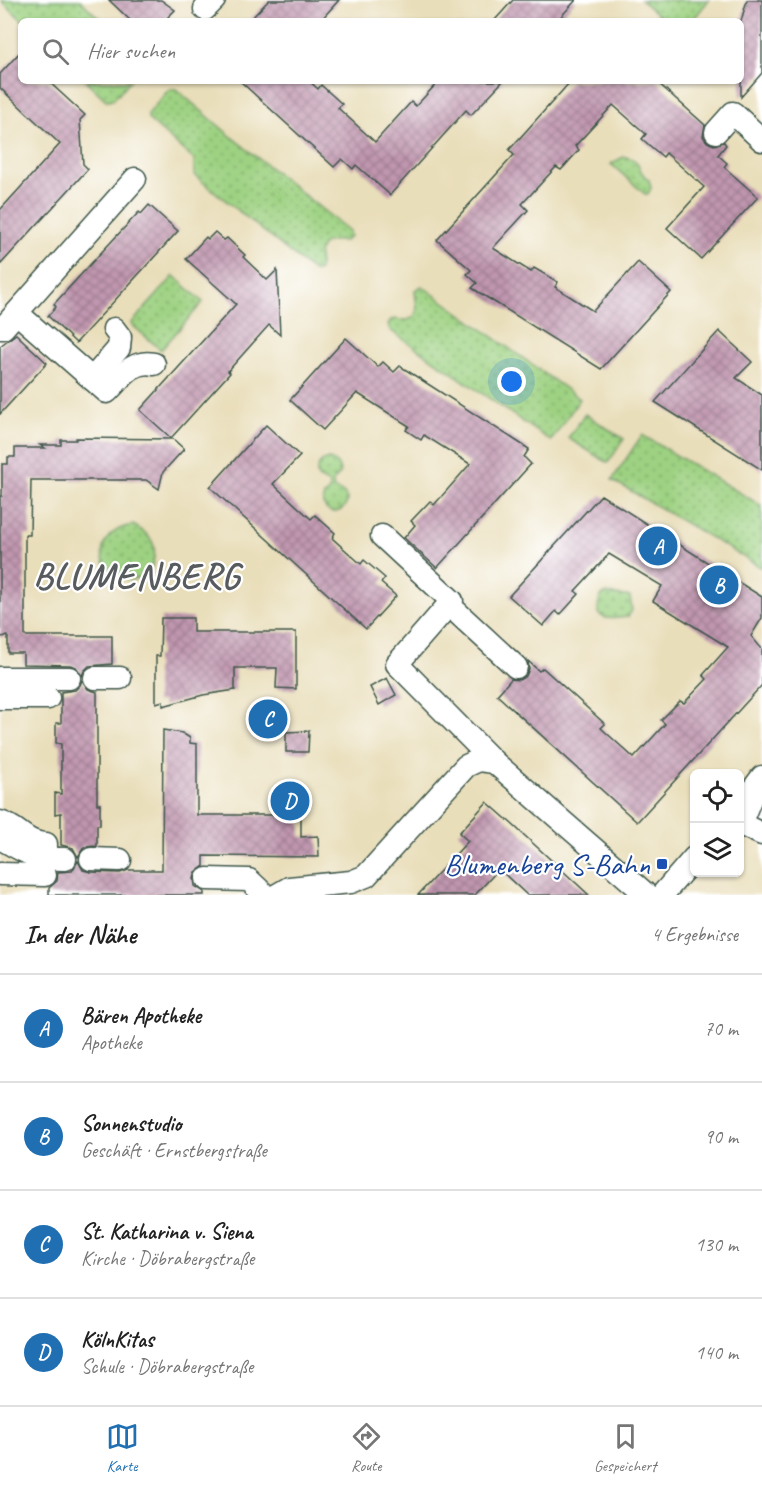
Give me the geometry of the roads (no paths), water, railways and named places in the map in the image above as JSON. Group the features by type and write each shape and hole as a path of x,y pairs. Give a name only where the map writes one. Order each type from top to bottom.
{"street":[{"path":"716,132 733,113 762,140"},
{"path":"0,328 3,328 17,313 135,179"},
{"path":"17,313 100,386"},
{"path":"100,386 109,361 119,348 120,338 114,329"},
{"path":"100,386 136,364 145,362 154,364"},
{"path":"382,536 516,667"},
{"path":"451,603 397,664 494,762 648,895"},
{"path":"0,678 69,678"},
{"path":"95,678 120,678"},
{"path":"0,698 48,698"},
{"path":"277,895 289,888 313,891 366,876 466,766 479,760 494,762"},
{"path":"740,823 762,777"},
{"path":"0,822 18,830 29,841 46,844"},
{"path":"744,826 762,834"},
{"path":"0,838 18,850 42,859 64,859"},
{"path":"92,860 120,860"},
{"path":"662,895 690,863"},
{"path":"0,874 45,875"},
{"path":"207,879 249,880 265,895"}],"place":[{"name":"Bären Apotheke","path":"658,546"},
{"name":"Sonnenstudio","path":"719,585"},
{"name":"St. Katharina v. Siena","path":"268,719"},
{"name":"KölnKitas","path":"290,801"},
{"name":"Blumenberg S-Bahn","path":"662,864"}],"district":[{"name":"BLUMENBERG","path":"137,575"}]}
